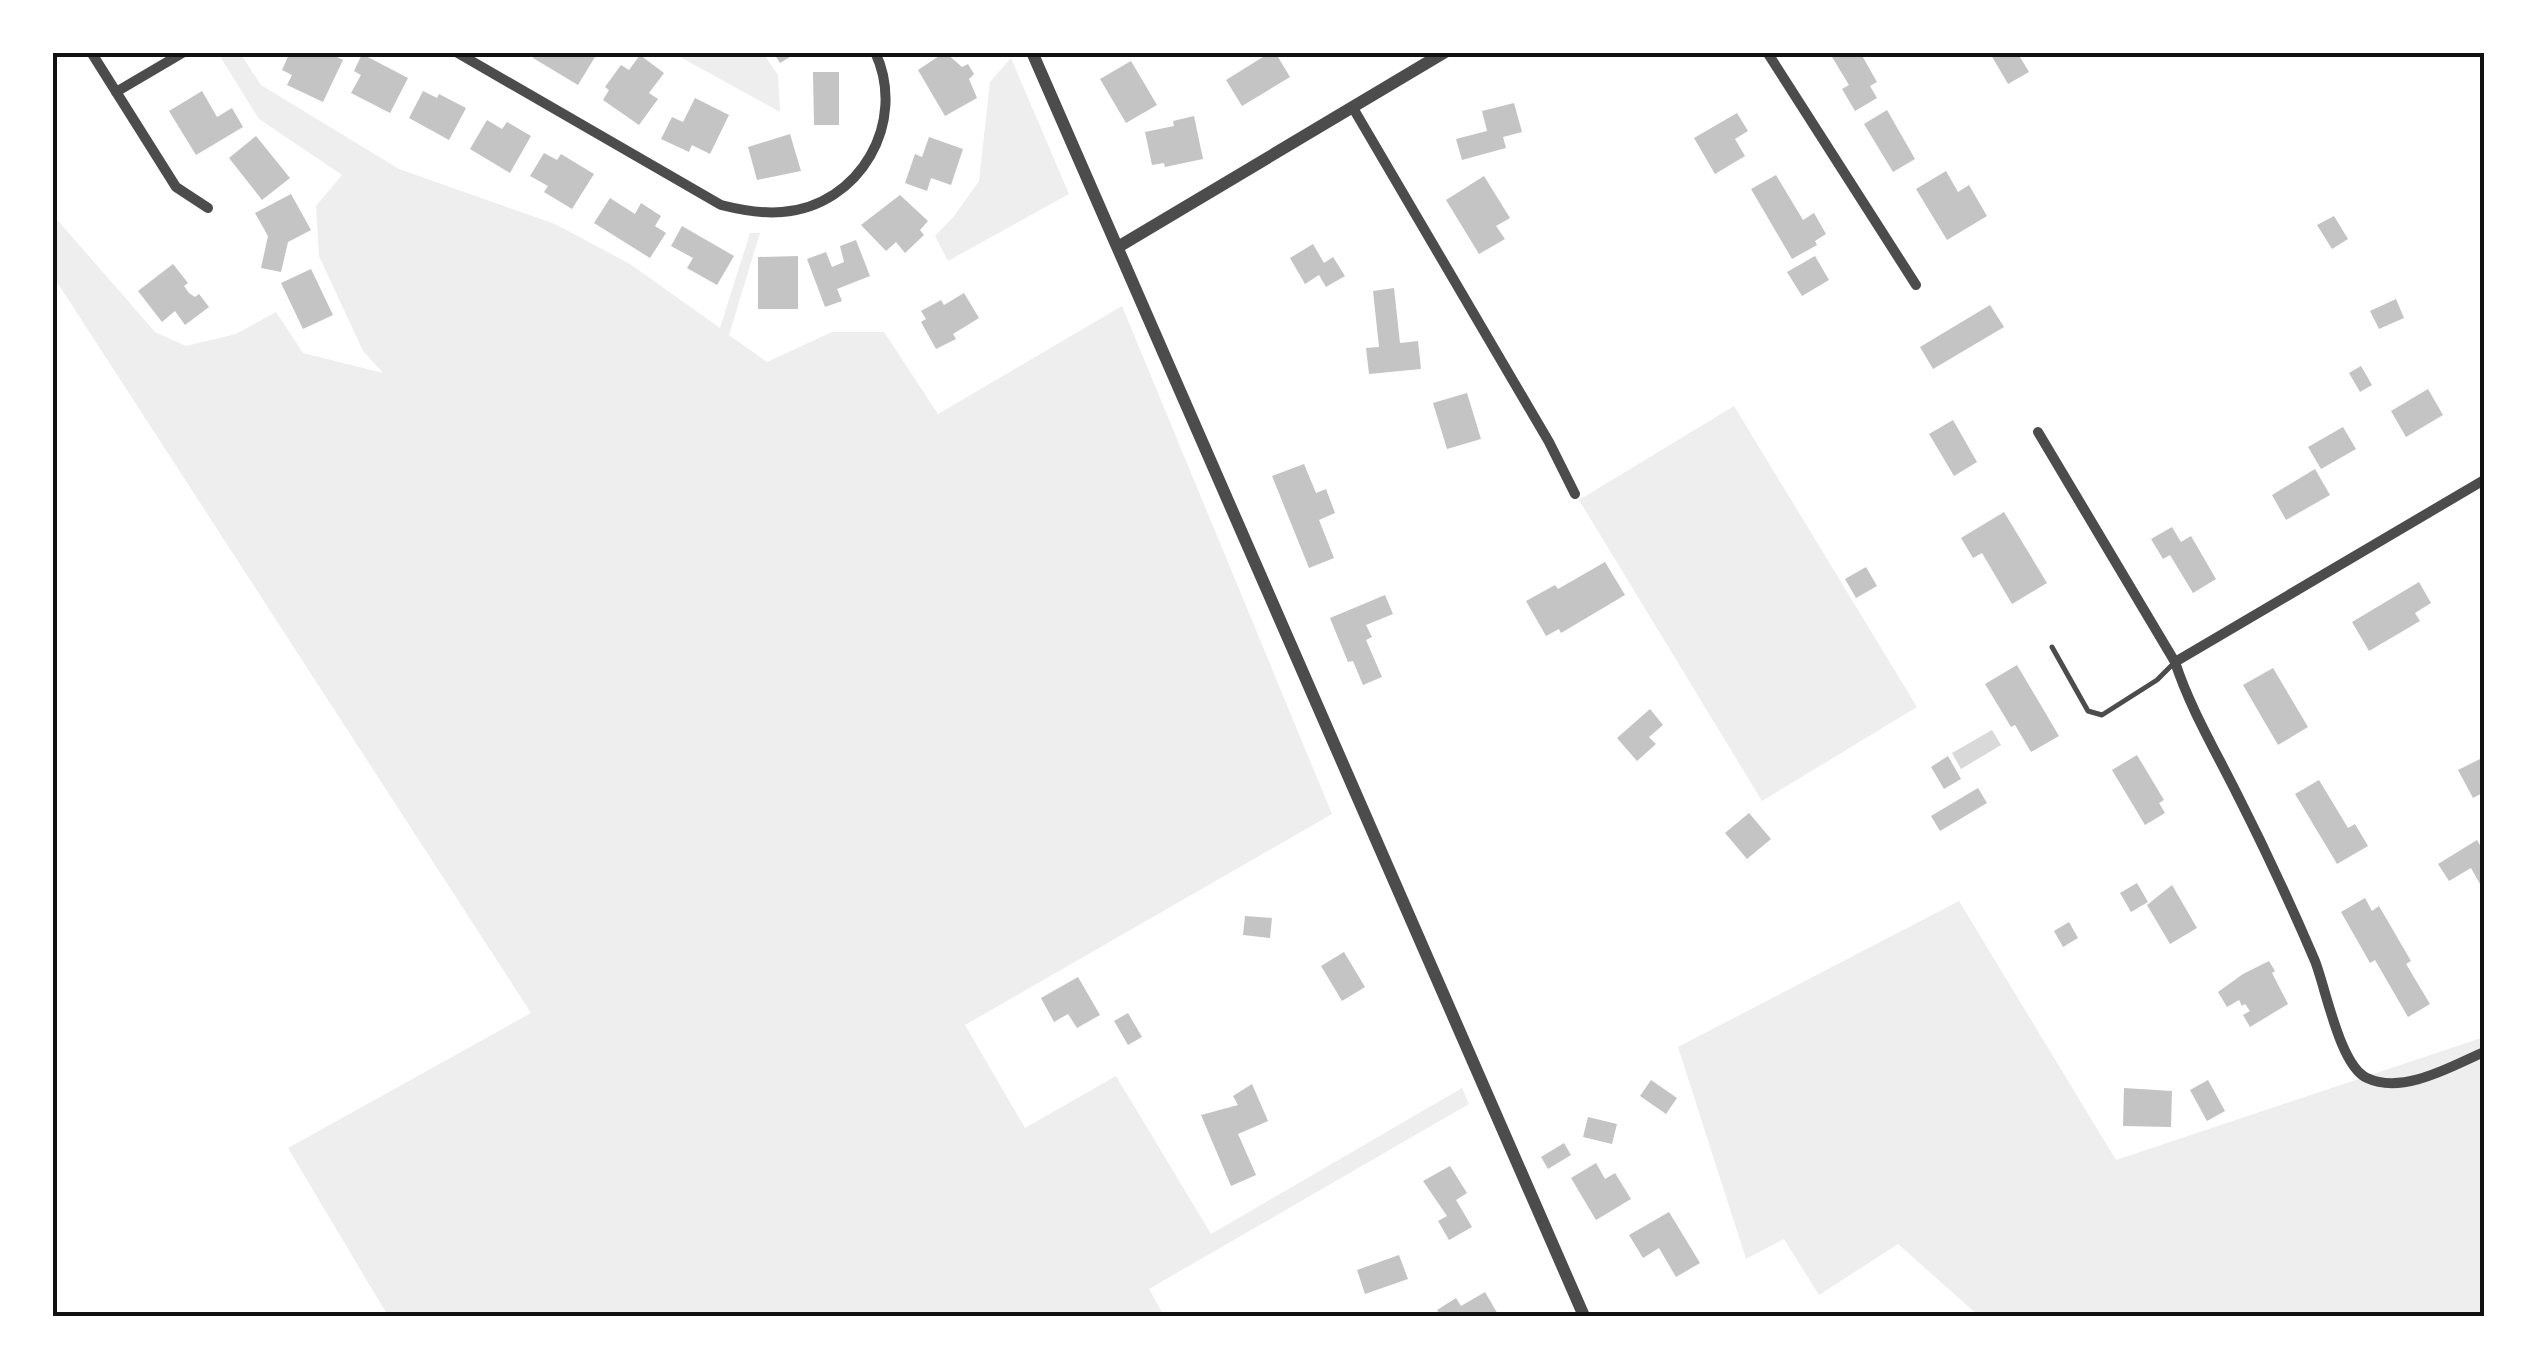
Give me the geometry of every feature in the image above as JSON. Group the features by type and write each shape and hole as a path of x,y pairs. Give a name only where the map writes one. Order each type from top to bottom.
{"street":[{"path":"91,52 176,187 208,208"},
{"path":"116,92 184,52"},
{"path":"456,52 721,205 781,212 822,201 846,185 868,160 880,139 888,97 876,52"},
{"path":"1032,52 1584,1316"},
{"path":"1118,247 1445,52"},
{"path":"1767,52 1916,286"},
{"path":"1353,108 1549,442 1575,494"},
{"path":"2038,432 2176,662 2186,694 2308,946 2352,1063 2363,1077 2377,1082 2401,1082 2484,1052"},
{"path":"2176,662 2484,480"}],"lane":[{"path":"2052,647 2088,710 2102,715 2157,680 2176,662"}],"shaded area":[{"path":"232,52 240,53 261,85 399,169 555,224 630,264 720,328 750,233 760,233 729,335 767,362 832,332 884,332 938,414 1122,306 1332,814 965,1025 1025,1128 1116,1076 1211,1234 1462,1088 1469,1104 1149,1289 1164,1316 388,1316 288,1148 531,1013 53,276 53,215 155,332 186,346 236,334 276,312 303,353 383,373 363,351 319,256 316,206 342,175 259,119 221,58"},
{"path":"673,53 763,53 778,75 780,112"},
{"path":"1011,58 1069,194 948,261 935,236 979,181 990,82"},
{"path":"1734,406 1917,707 1762,801 1579,500"},
{"path":"1992,730 2001,745 1961,769 1952,753"},
{"path":"1959,901 2116,1160 2484,1037 2484,1316 1979,1316 1898,1244 1819,1295 1784,1239 1746,1259 1678,1047"}],"building":[{"path":"290,52 327,52 343,60 323,102 287,85 292,75 282,70"},
{"path":"536,52 598,52 578,85 533,58"},
{"path":"773,52 798,52 780,63"},
{"path":"945,52 962,67 968,64 974,74 969,79 977,98 945,116 918,70"},
{"path":"1275,52 1290,77 1242,106 1226,80"},
{"path":"1829,52 1860,52 1877,82 1870,86 1877,98 1855,111 1842,89 1849,85"},
{"path":"2017,52 2029,72 2008,84 1991,55"},
{"path":"362,54 408,78 390,113 351,93 361,75 354,71"},
{"path":"640,55 664,73 649,93 658,99 639,125 603,100 609,90 605,87 621,65 629,70"},
{"path":"1131,61 1157,105 1126,123 1100,79"},
{"path":"813,72 839,72 839,125 814,125"},
{"path":"202,91 217,117 232,108 243,127 196,155 169,111"},
{"path":"423,91 437,98 439,94 466,108 449,140 409,118"},
{"path":"695,98 729,115 710,154 692,145 689,152 661,139 672,117 683,122"},
{"path":"1514,103 1522,132 1503,137 1506,148 1462,160 1456,139 1487,131 1482,111"},
{"path":"1887,110 1915,159 1893,172 1864,124"},
{"path":"1737,113 1748,131 1735,139 1745,156 1715,174 1694,138"},
{"path":"1194,116 1203,159 1165,167 1164,163 1152,165 1145,132 1174,126 1173,121"},
{"path":"487,120 502,129 507,122 531,136 510,173 470,149"},
{"path":"790,134 801,171 757,180 748,147"},
{"path":"256,136 290,178 262,200 229,158"},
{"path":"929,137 963,149 951,185 931,178 927,191 905,183 915,154 922,157"},
{"path":"544,153 557,160 561,154 594,174 572,209 544,192 548,186 530,176"},
{"path":"1946,171 1958,192 1969,185 1987,216 1947,240 1916,189"},
{"path":"1776,175 1803,220 1814,213 1826,234 1815,241 1817,245 1792,259 1751,189"},
{"path":"1484,176 1510,218 1496,226 1505,239 1479,254 1446,200"},
{"path":"291,194 311,230 288,242 281,272 261,268 268,236 255,213"},
{"path":"900,195 928,221 920,230 924,235 905,253 896,242 886,251 861,225"},
{"path":"610,198 635,214 641,203 661,216 655,226 666,233 650,258 594,223"},
{"path":"2334,216 2348,239 2332,249 2317,225"},
{"path":"682,226 734,256 717,285 687,268 693,258 671,246"},
{"path":"856,240 870,276 837,289 842,301 825,307 807,259 826,252 832,267 844,262 840,246"},
{"path":"1313,244 1324,263 1333,257 1345,276 1326,287 1319,275 1305,284 1290,258"},
{"path":"798,256 798,309 758,309 758,257"},
{"path":"1815,256 1829,280 1802,296 1787,272"},
{"path":"173,264 188,283 184,286 189,293 195,297 199,294 209,307 185,325 175,311 162,322 138,291"},
{"path":"311,269 333,315 303,329 281,283"},
{"path":"1394,288 1400,343 1418,341 1421,369 1369,374 1366,348 1379,347 1373,291"},
{"path":"964,293 979,318 953,334 956,339 936,349 921,322 926,319 921,311 941,300 944,305"},
{"path":"2396,299 2404,318 2379,329 2370,311"},
{"path":"1990,305 2004,327 1933,369 1920,347"},
{"path":"2361,366 2372,385 2360,392 2349,373"},
{"path":"2428,389 2443,415 2406,437 2391,411"},
{"path":"1467,393 1481,439 1447,449 1433,403"},
{"path":"1953,420 1977,462 1954,476 1929,434"},
{"path":"2343,427 2356,449 2321,469 2308,447"},
{"path":"1304,464 1316,493 1326,489 1335,513 1319,520 1334,558 1309,568 1272,476"},
{"path":"2315,469 2330,495 2286,520 2272,495"},
{"path":"2004,512 2047,583 2012,604 1982,553 1973,558 1961,538"},
{"path":"2172,527 2181,542 2191,536 2216,579 2193,593 2170,555 2163,559 2151,539"},
{"path":"1605,562 1625,595 1561,633 1559,629 1546,636 1526,601 1555,585 1558,589"},
{"path":"1866,567 1877,586 1856,598 1845,579"},
{"path":"2419,582 2431,603 2415,613 2420,621 2369,651 2352,622"},
{"path":"1385,595 1393,614 1366,625 1372,637 1366,640 1382,677 1363,685 1353,661 1348,662 1330,618"},
{"path":"2017,665 2059,736 2031,752 1985,684"},
{"path":"2273,668 2308,727 2278,745 2243,685"},
{"path":"1650,709 1663,725 1649,737 1656,744 1637,761 1617,738"},
{"path":"2137,755 2164,800 2159,803 2165,813 2145,825 2112,770"},
{"path":"1948,756 1961,779 1944,789 1931,767"},
{"path":"2484,757 2484,792 2473,798 2458,770"},
{"path":"2319,780 2348,828 2355,824 2368,846 2337,864 2295,794"},
{"path":"1978,788 1987,803 1940,831 1931,816"},
{"path":"1749,813 1771,839 1747,859 1725,833"},
{"path":"2477,840 2484,852 2484,891 2471,868 2449,881 2438,864"},
{"path":"2137,883 2148,902 2131,912 2120,893"},
{"path":"2172,885 2197,928 2170,944 2147,905"},
{"path":"2365,898 2372,911 2379,906 2430,1004 2408,1017 2341,912"},
{"path":"1245,916 1272,918 1270,938 1243,935"},
{"path":"2069,922 2078,938 2063,947 2054,931"},
{"path":"1344,952 1365,987 1342,1001 1321,966"},
{"path":"2269,961 2288,1004 2250,1027 2243,1015 2250,1011 2245,1004 2242,1006 2239,1000 2227,1007 2218,992"},
{"path":"1078,977 1100,1015 1077,1028 1068,1014 1054,1022 1041,998"},
{"path":"1128,1013 1142,1037 1128,1045 1114,1021"},
{"path":"1651,1080 1677,1098 1666,1114 1640,1096"},
{"path":"2208,1080 2225,1111 2207,1121 2190,1090"},
{"path":"1252,1084 1268,1121 1238,1134 1256,1175 1231,1186 1201,1115 1238,1105 1233,1096"},
{"path":"2124,1088 2172,1091 2171,1127 2123,1126"},
{"path":"1588,1117 1617,1124 1612,1144 1583,1137"},
{"path":"1564,1143 1571,1155 1548,1169 1541,1157"},
{"path":"1596,1163 1605,1179 1615,1173 1631,1199 1596,1220 1571,1178"},
{"path":"1450,1166 1467,1193 1456,1200 1472,1227 1449,1240 1438,1221 1447,1216 1423,1181"},
{"path":"1669,1212 1700,1263 1676,1277 1659,1248 1643,1258 1629,1235"},
{"path":"1399,1255 1408,1279 1365,1294 1357,1270"},
{"path":"1485,1292 1499,1316 1441,1316 1437,1310 1456,1298 1461,1306"}]}
